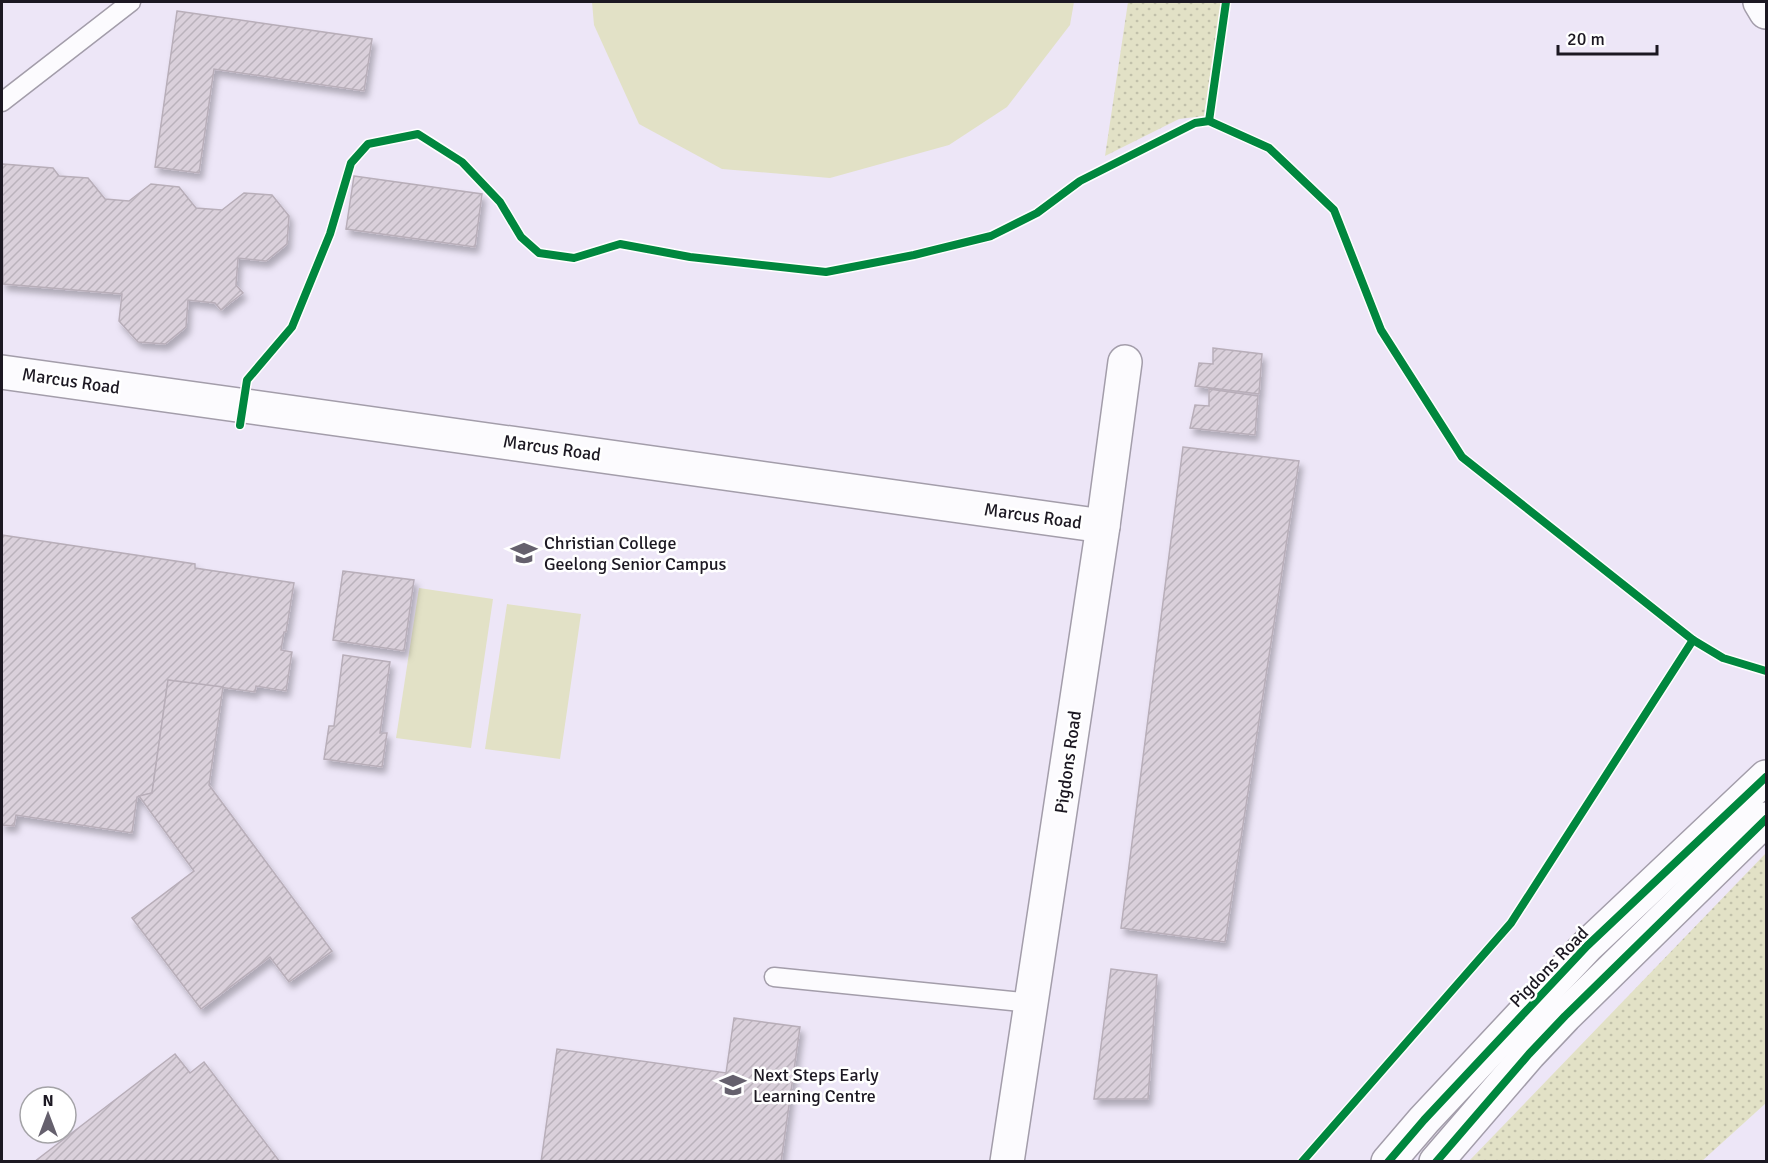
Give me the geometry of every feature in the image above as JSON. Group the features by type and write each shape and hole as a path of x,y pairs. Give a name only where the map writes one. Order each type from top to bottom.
{"main road":[{"path":"1760,2 1767,12"},
{"name":"Pigdons Road","path":"1007,1161 1103,526 1125,362"},
{"name":"Marcus Road","path":"2,372 1103,526"},
{"name":"Pigdons Road","path":"1388,1161 1587,946 1767,777"},
{"path":"1436,1161 1565,1016 1767,819"}],"lane":[{"path":"2,102 130,2"},
{"path":"774,977 1032,1003"}],"green space":[{"path":"592,2 1074,2 1070,25 1007,107 949,145 830,178 722,169 639,124 594,25"},
{"path":"1128,2 1221,2 1204,116 1179,119 1105,156"},
{"path":"419,588 493,599 471,748 396,738"},
{"path":"507,604 581,614 560,759 485,749"},
{"path":"1766,853 1766,1103 1702,1161 1469,1161"}],"building":[{"path":"177,11 372,39 364,91 214,69 199,173 155,167"},
{"path":"3,164 53,168 59,176 88,178 105,199 129,201 151,184 179,187 196,208 222,210 244,193 272,195 289,216 287,244 266,261 238,258 236,285 243,293 221,310 215,303 188,300 186,327 165,344 138,342 119,321 122,294 3,284"},
{"path":"354,176 482,194 475,247 346,229"},
{"path":"1213,348 1262,354 1259,394 1195,386 1199,363 1213,364"},
{"path":"1209,389 1258,396 1255,435 1190,428 1195,405 1209,406"},
{"path":"1183,447 1299,461 1225,942 1121,928"},
{"path":"2,535 195,564 195,568 294,583 281,650 292,652 286,691 256,686 255,692 168,680 152,793 137,797 132,833 16,815 14,826 2,825"},
{"path":"343,571 414,580 404,651 333,640"},
{"path":"343,655 390,662 380,733 387,733 382,767 324,759 329,726 334,726"},
{"path":"168,680 223,687 209,785 332,951 289,982 270,957 201,1009 132,918 194,871 139,796 152,793"},
{"path":"1111,969 1157,975 1148,1099 1094,1099"},
{"path":"734,1018 800,1027 781,1162 541,1162 557,1049 726,1073"},
{"path":"175,1054 190,1073 204,1062 280,1162 34,1162 56,1145 78,1145 78,1128"}],"cycle path":[{"path":"1209,121 1226,2"},
{"path":"240,425 247,380 292,327 330,234 351,163 368,144 418,134 462,162 500,202 521,237 539,253 574,258 620,244 690,257 826,272 914,255 991,236 1037,213 1080,181 1195,123 1209,121 1269,148 1334,210 1381,330 1462,457 1693,640"},
{"path":"1302,1162 1511,923 1693,640 1723,658 1766,671"},
{"path":"1388,1162 1424,1120 1587,946 1766,777"},
{"path":"1436,1162 1529,1054 1565,1016 1766,819"}],"place":[{"name":"Christian College Geelong Senior Campus","path":"524,553"},
{"name":"Next Steps Early Learning Centre","path":"733,1085"}]}
